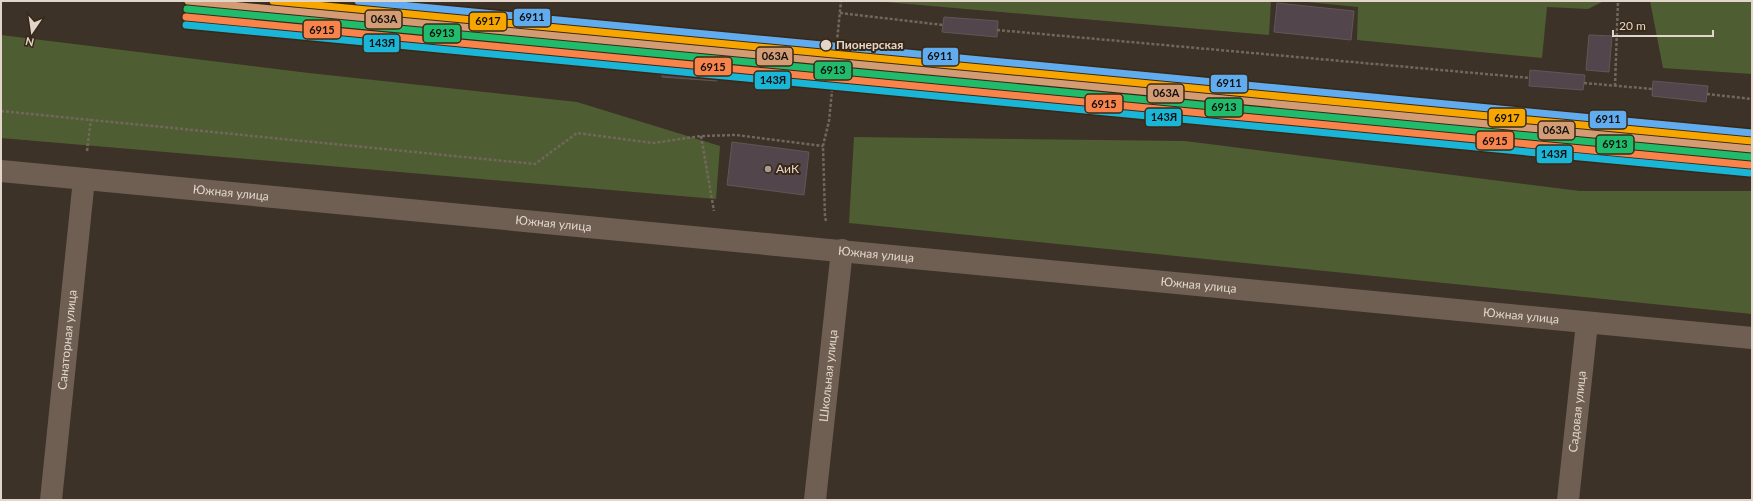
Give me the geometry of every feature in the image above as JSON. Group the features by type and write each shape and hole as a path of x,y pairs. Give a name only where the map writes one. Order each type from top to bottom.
{"street":[{"name":"Южная улица","path":"1,171 842,250 1752,338"},
{"name":"Санаторная улица","path":"51,500 84,180"},
{"name":"Школьная улица","path":"815,500 842,250"},
{"name":"Садовая улица","path":"1568,500 1587,323"}],"path":[{"path":"841,1 829,121 823,146 825,217 842,250"},
{"path":"1615,86 1618,1"},
{"path":"840,13 943,25"},
{"path":"997,30 1530,78"},
{"path":"656,66 663,66"},
{"path":"718,72 832,86"},
{"path":"1584,83 1653,89"},
{"path":"1707,94 1752,99"},
{"path":"1,111 535,164 577,133 653,144 701,136 736,135 823,146"},
{"path":"701,136 719,239"}],"green space":[{"path":"874,1 1271,1 1269,35"},
{"path":"1297,1 1604,1 1588,9 1547,7 1542,58 1357,40 1358,7"},
{"path":"1650,1 1752,1 1752,74 1663,68"},
{"path":"1,35 309,73 577,102 720,146 716,199 1,138"},
{"path":"854,137 1185,141 1580,191 1752,191 1752,314 849,223"}],"building":[{"path":"1277,3 1354,11 1351,40 1274,32"},
{"path":"944,17 998,21 997,37 942,32"},
{"path":"1589,35 1612,36 1609,72 1586,70"},
{"path":"664,61 718,66 717,81 662,77"},
{"path":"1530,70 1585,75 1583,90 1529,86"},
{"path":"1653,81 1708,86 1706,102 1652,96"},
{"name":"АиК","path":"732,142 809,152 804,195 727,185"}],"transit line":[{"name":"063А","path":"188,1 1752,149"},
{"name":"6917","path":"273,1 1752,141"},
{"name":"6911","path":"358,1 1752,133"},
{"name":"6913","path":"187,9 1751,157"},
{"name":"6915","path":"186,17 1750,165"},
{"name":"143Я","path":"186,25 1750,173"}],"place":[{"name":"Пионерская","path":"826,45"},
{"name":"АиК","path":"768,169"}]}
